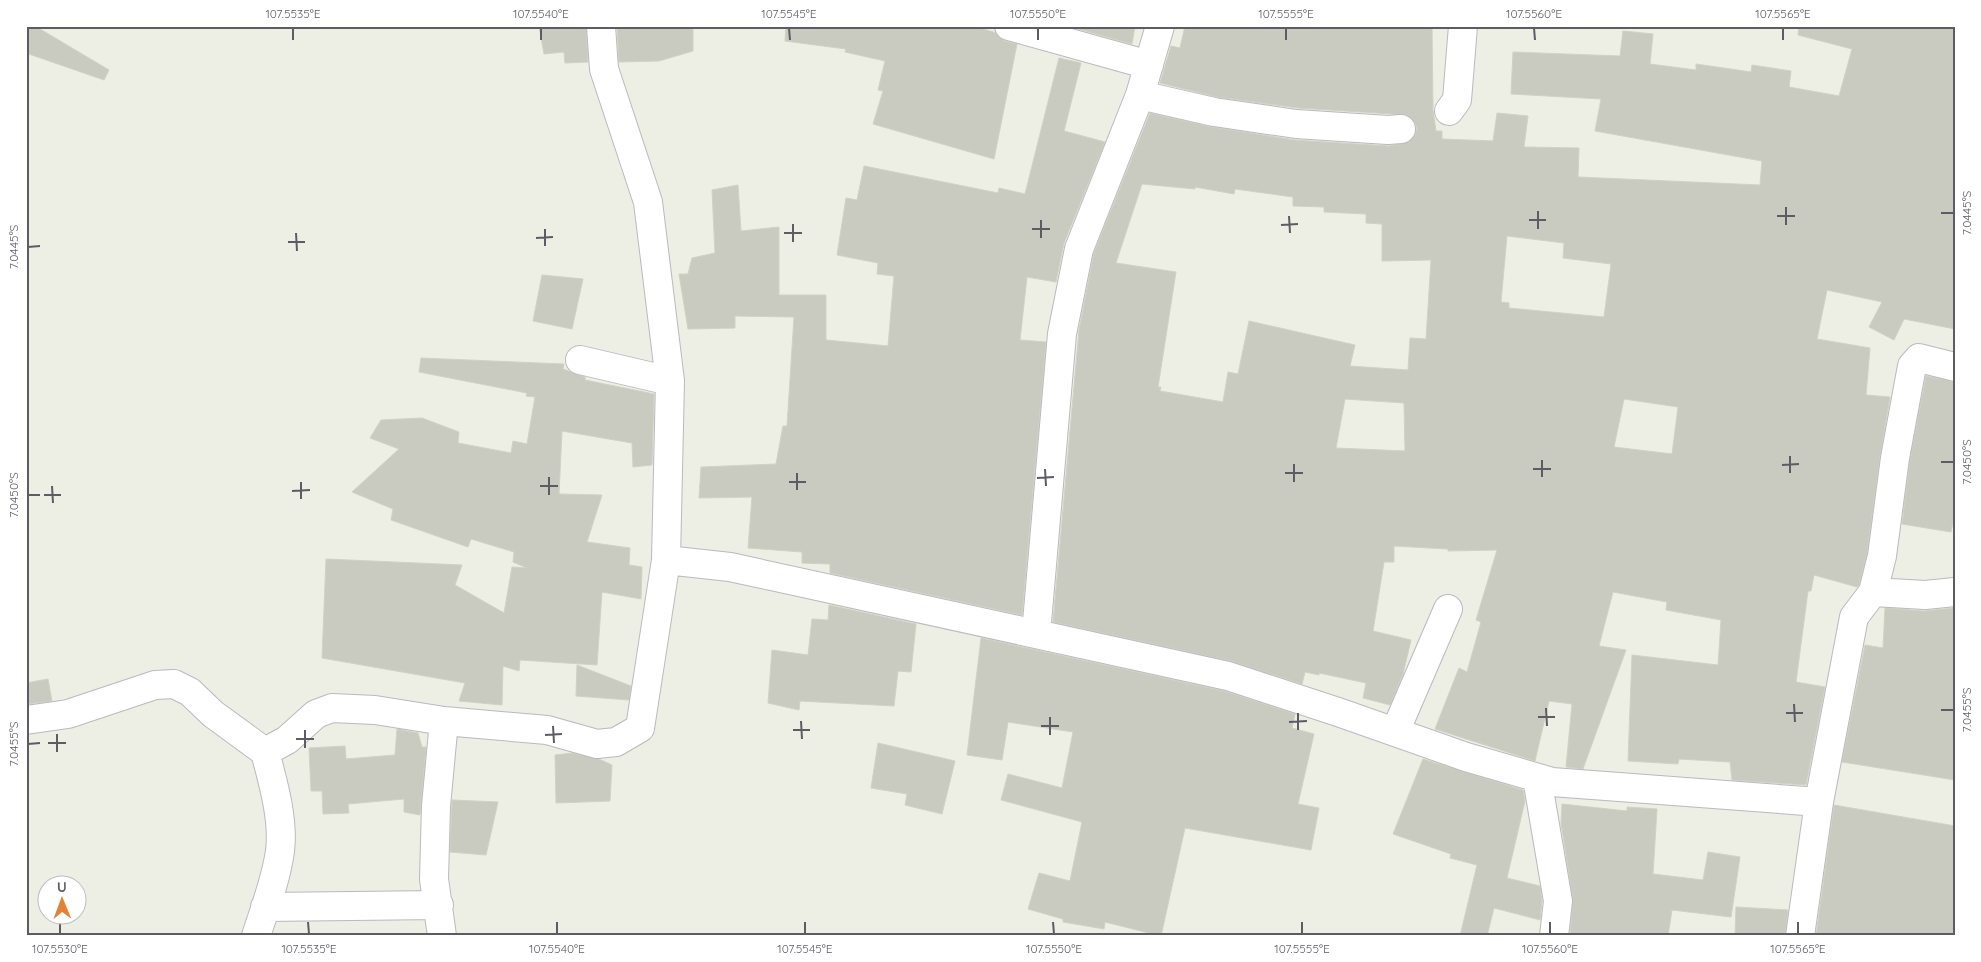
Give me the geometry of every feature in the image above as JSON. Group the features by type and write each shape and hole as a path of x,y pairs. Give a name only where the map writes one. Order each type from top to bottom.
{"street":[{"path":"265,752 287,740 316,714 332,708 375,710 444,722 547,730 597,744 616,742 640,728 666,560 670,381 648,202 604,70 601,26"},
{"path":"1009,26 1149,65"},
{"path":"1036,634 1062,334 1068,296 1079,249 1140,95 1160,26"},
{"path":"1449,111 1457,100 1463,26"},
{"path":"1140,95 1214,112 1296,124 1388,130 1402,129"},
{"path":"1800,936 1820,802 1854,617 1874,592 1882,556 1895,458 1912,366 1919,358 1955,367"},
{"path":"580,360 670,381"},
{"path":"666,560 730,567 1228,676 1466,757 1552,782 1820,802"},
{"path":"1874,592 1925,595 1955,592"},
{"path":"1395,732 1448,609"},
{"path":"26,720 68,714 155,685 174,684 190,692 213,714 265,752 276,794 280,848 275,876 256,936"},
{"path":"442,936 434,879 436,806 444,722"},
{"path":"1537,778 1558,901 1554,936"},
{"path":"265,907 439,904"}],"building":[{"path":"26,26 35,26 109,70 104,80 26,53"},
{"path":"539,26 586,26 588,62 565,63 564,52 544,54"},
{"path":"617,26 693,26 693,51 659,61 619,62"},
{"path":"786,26 975,26 996,33 1004,41 1017,44 994,159 873,124 883,91 878,90 885,61 845,52 846,49 785,41"},
{"path":"1068,26 1135,26 1132,44"},
{"path":"1185,26 1432,26 1433,110 1436,131 1442,131 1442,139 1493,141 1497,113 1528,116 1524,147 1579,148 1578,177 1760,185 1762,161 1595,131 1601,99 1511,94 1513,52 1620,56 1623,31 1653,34 1650,64 1696,70 1696,64 1751,72 1752,65 1791,71 1789,87 1839,96 1852,49 1798,35 1799,26 1955,26 1955,329 1904,319 1894,340 1869,327 1882,302 1827,290 1817,339 1870,348 1866,395 1890,397 1867,553 1859,585 1857,587 1814,575 1811,591 1808,591 1796,682 1825,687 1806,785 1732,780 1730,762 1679,759 1678,764 1628,761 1632,655 1718,665 1721,620 1666,610 1667,602 1613,592 1599,646 1626,650 1583,769 1566,767 1572,704 1549,701 1535,761 1435,729 1459,668 1467,672 1481,622 1476,620 1497,550 1448,551 1448,549 1394,546 1394,562 1384,562 1373,631 1411,640 1403,674 1390,705 1363,698 1366,683 1319,673 1319,675 1305,672 1302,684 1231,661 1053,622 1079,330 1094,253 1150,113 1212,127 1295,140 1389,146 1409,142 1415,135 1417,128 1414,121 1407,115 1298,108 1217,97 1160,83 1171,46 1180,48","holes":["1142,184 1195,189 1195,187 1234,194 1235,189 1293,197 1293,206 1324,207 1324,212 1366,214 1366,223 1382,224 1382,261 1431,260 1426,339 1410,338 1408,370 1350,366 1355,345 1249,321 1238,374 1228,372 1223,402 1160,391 1161,387 1158,387 1176,272 1116,263","1507,236 1564,243 1563,258 1611,264 1604,317 1509,308 1509,303 1501,302","1345,399 1404,403 1405,451 1336,448","1624,399 1678,407 1672,454 1614,447"]},
{"path":"1059,58 1081,63 1064,131 1105,142 1064,243 1056,282 1027,277 1020,340 1046,342 1022,615 830,573 830,564 802,563 802,552 748,548 752,497 699,498 701,467 776,464 783,426 787,426 794,317 735,316 735,328 688,329 679,274 688,274 692,258 715,253 712,190 738,185 741,231 779,227 779,295 826,295 826,340 888,346 894,276 877,274 878,263 837,255 846,198 857,200 864,166 998,193 999,188 1025,194"},
{"path":"542,275 583,279 572,329 533,321"},
{"path":"421,358 564,364 563,369 585,377 585,380 654,394 652,465 633,467 632,443 562,431 559,494 602,495 587,542 630,548 629,565 642,567 641,599 602,592 597,665 520,660 519,671 503,666 502,705 459,701 465,683 322,658 326,559 462,565 455,585 504,613 512,567 527,568 513,562 514,552 471,539 468,547 391,520 393,509 352,492 399,449 370,438 381,420 422,418 459,432 458,443 511,453 513,441 527,444 535,397 526,396 527,393 419,372"},
{"path":"1926,376 1955,382 1955,511 1951,532 1902,524 1910,460"},
{"path":"829,605 916,624 911,672 898,671 894,706 800,701 799,710 768,703 772,650 808,655 812,619 828,620"},
{"path":"1885,608 1924,611 1955,608 1955,780 1842,762 1865,645 1883,648"},
{"path":"981,638 1224,691 1295,714 1292,728 1314,734 1298,804 1319,808 1311,850 1185,828 1161,936 1105,922 1104,929 1063,922 1063,919 1028,909 1039,873 1070,881 1082,822 1001,800 1008,774 1062,788 1073,732 1008,722 1002,760 967,755"},
{"path":"577,665 631,686 629,700 576,696"},
{"path":"48,679 52,701 26,704 26,683"},
{"path":"397,729 418,733 422,747 426,747 420,815 404,812 404,799 348,804 349,813 323,814 322,791 311,791 309,748 345,746 346,759 395,755"},
{"path":"878,743 955,761 942,814 905,805 907,794 871,788"},
{"path":"572,753 599,759 612,765 610,801 556,803 555,755"},
{"path":"1423,759 1523,790 1525,801 1507,878 1540,886 1542,901 1540,920 1494,908 1487,936 1460,936 1477,865 1450,858 1451,854 1393,834"},
{"path":"452,800 498,802 486,855 450,852"},
{"path":"1562,804 1627,811 1627,807 1657,809 1653,874 1703,880 1708,852 1740,857 1731,917 1672,910 1668,936 1570,936 1573,899 1561,823"},
{"path":"1834,805 1955,826 1955,936 1816,936"},
{"path":"1736,907 1788,910 1785,936 1735,936"}]}
